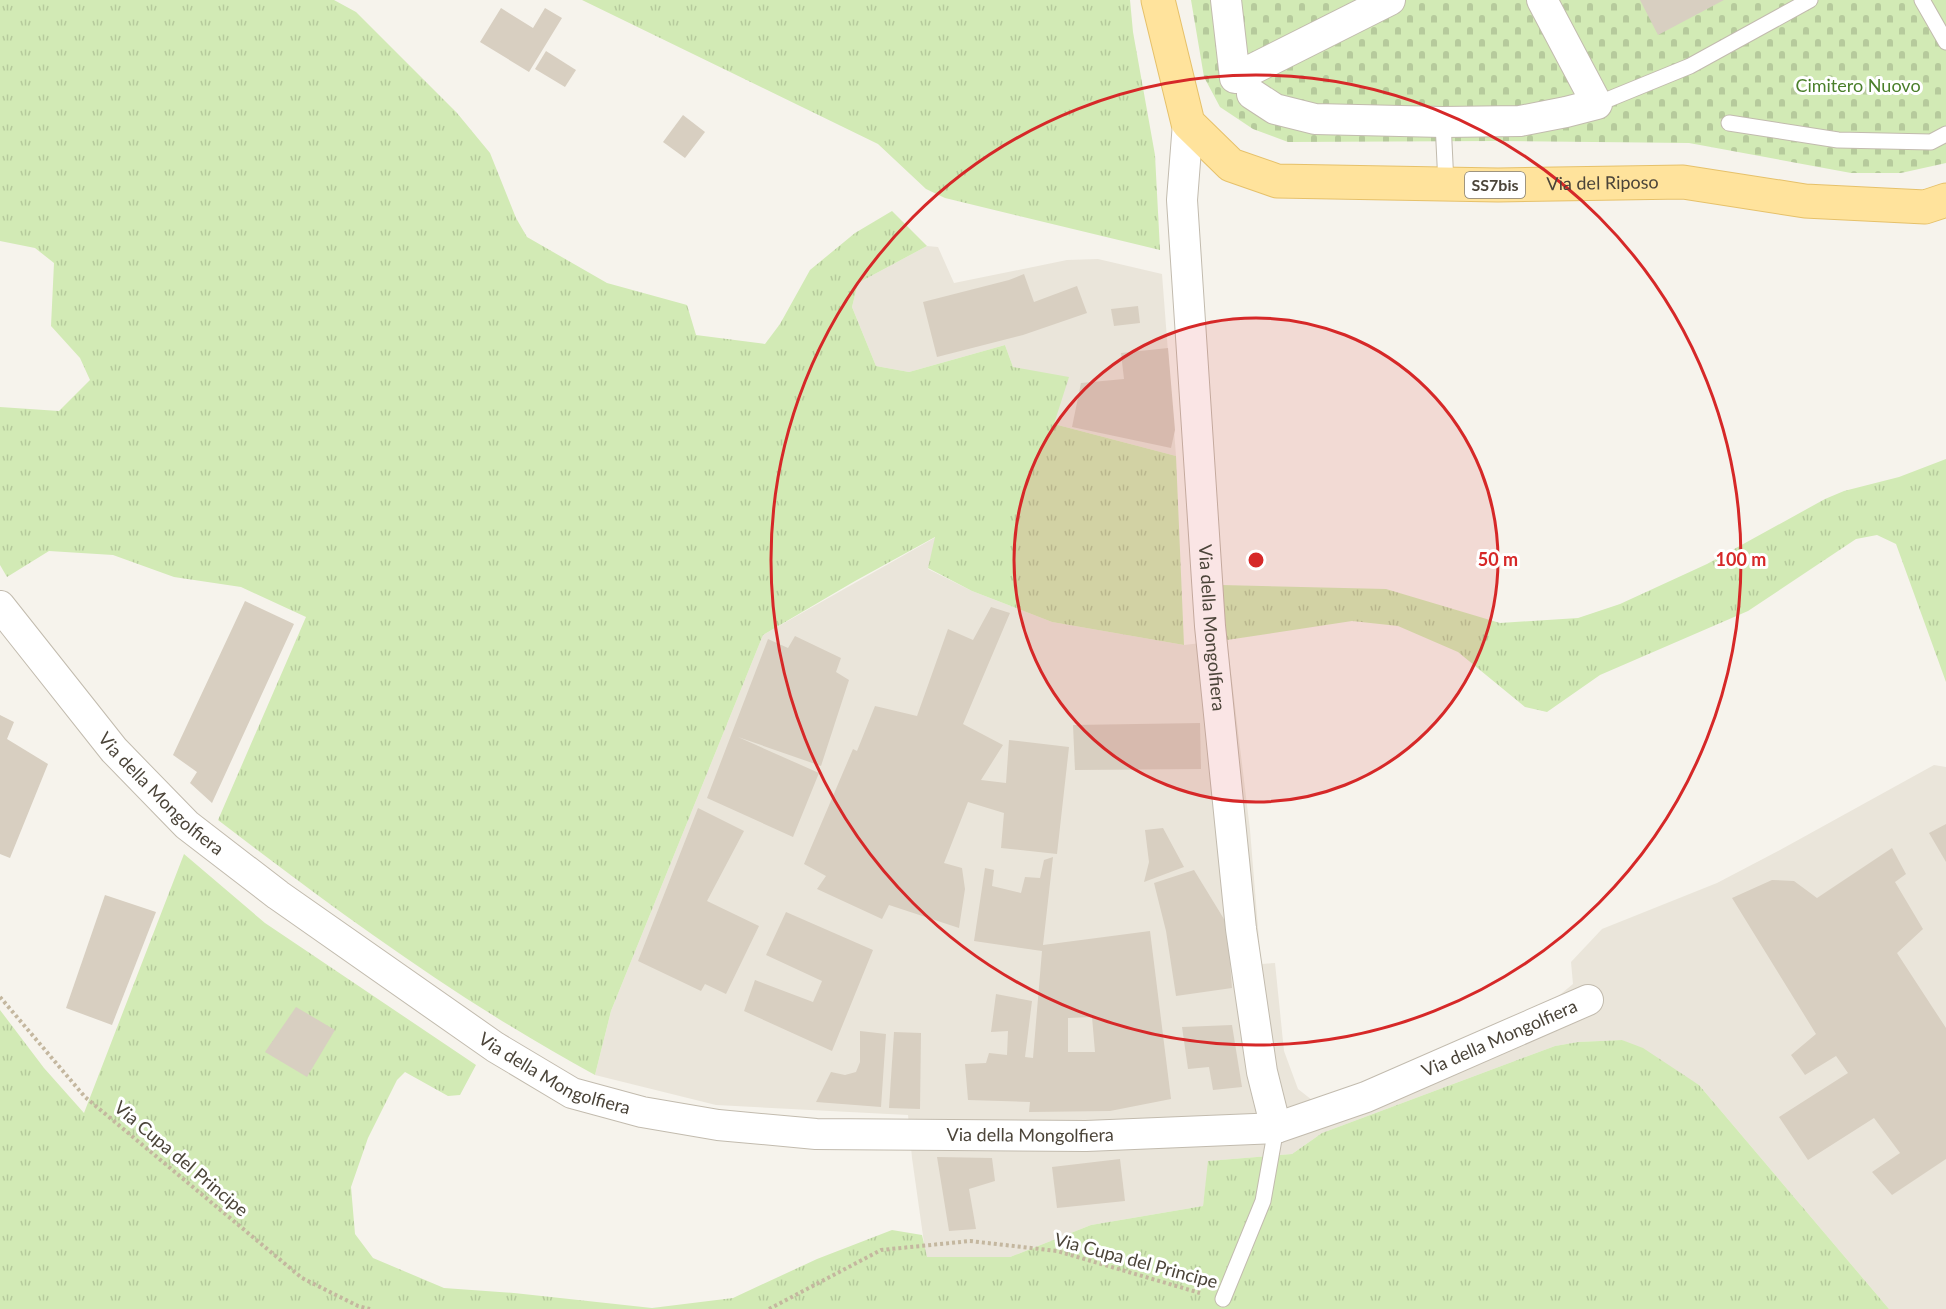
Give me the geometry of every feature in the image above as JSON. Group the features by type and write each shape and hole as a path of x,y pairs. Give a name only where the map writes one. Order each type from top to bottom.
{"main road":[{"path":"1158,0 1188,123"},
{"name":"Via del Riposo","path":"1188,123 1231,165 1277,181 1498,185 1683,182 1805,201 1924,207 1946,200"}],"street":[{"path":"1226,0 1243,86 1275,109 1315,119 1443,122 1520,121 1597,104 1542,0"},
{"path":"1243,86 1390,0"},
{"name":"Via della Mongolfiera","path":"1188,123 1182,200 1210,626 1241,929 1262,1072 1276,1128"},
{"name":"Via della Mongolfiera","path":"0,606 114,750 187,825 278,895 495,1047 572,1093 642,1112 718,1125 816,1134 1086,1137 1276,1128 1366,1097 1588,1000"}],"lane":[{"path":"1597,104 1690,66 1810,0"},
{"path":"1922,0 1946,42"},
{"path":"1443,122 1446,184"},
{"path":"1729,123 1838,140 1931,142 1946,134"},
{"path":"1223,1299 1263,1201 1276,1128"}],"path":[{"name":"Via Cupa del Principe","path":"0,997 85,1097 302,1278 358,1306 370,1309"},
{"name":"Via Cupa del Principe","path":"769,1309 881,1250 970,1241 1057,1251 1223,1299"}],"shaded area":[{"path":"927,246 938,247 954,283 1067,260 1098,259 1162,274 1176,456 1054,424 1013,367 1005,345 909,372 876,366 852,307 858,283"},
{"path":"936,537 928,569 972,591 1052,622 1184,645 1227,640 1250,830 1261,964 1275,963 1284,1051 1298,1089 1312,1100 1346,1094 1551,1002 1573,984 1571,962 1602,929 1717,883 1934,765 1946,767 1946,1309 1889,1309 1699,1085 1622,1040 1578,1042 1555,1046 1322,1133 1292,1154 1209,1161 1203,1206 1091,1225 1010,1257 926,1257 908,1115 716,1105 595,1075 611,1011 763,635"}],"green space":[{"path":"0,0 334,0 356,12 457,113 490,153 516,218 527,237 607,283 687,305 696,335 765,344 780,324 810,270 855,233 892,211 927,246 858,283 852,307 876,366 909,372 1005,345 1013,367 1069,377 1054,424 1176,456 1184,645 1052,622 972,591 928,568 935,537 763,635 611,1011 595,1075 449,987 309,889 218,820 306,617 241,587 174,577 113,555 49,551 7,577 0,565 0,407 59,411 90,380 80,358 51,326 54,263 35,248 0,241"},
{"path":"582,0 1130,0 1133,32 1155,155 1160,250 945,198 926,189 878,144"},
{"name":"Cimitero Nuovo","path":"1191,0 1946,0 1946,163 1901,173 1851,173 1689,143 1288,142 1253,129 1220,107 1204,77"},
{"path":"1946,459 1946,682 1896,544 1877,535 1856,539 1748,611 1600,675 1547,712 1525,707 1458,652 1398,626 1352,621 1227,640 1221,585 1386,589 1500,623 1578,618 1620,604 1707,564 1825,499 1844,491 1899,477"},
{"path":"184,854 265,923 476,1065 460,1095 448,1096 405,1072 397,1080 368,1138 351,1187 355,1234 373,1258 444,1288 652,1308 733,1298 817,1259 892,1230 922,1235 927,1257 1010,1257 1091,1225 1203,1206 1208,1161 1292,1154 1322,1133 1555,1046 1578,1042 1622,1040 1643,1048 1699,1085 1889,1309 0,1309 0,1010 44,1068 84,1113"}],"building":[{"path":"1640,0 1724,0 1658,35"},
{"path":"501,8 533,28 545,8 562,18 529,72 480,42"},
{"path":"546,51 576,70 565,87 535,69"},
{"path":"683,115 705,132 685,158 663,142"},
{"path":"1024,274 1034,302 1077,286 1087,313 1023,335 937,357 923,302"},
{"path":"1138,306 1140,323 1114,326 1111,309"},
{"path":"1168,348 1175,430 1171,448 1072,427 1081,383 1124,379 1121,353"},
{"path":"245,601 294,624 212,803 190,783 197,772 173,755"},
{"path":"991,607 1010,613 963,724 1003,745 981,780 1006,783 1009,740 1069,747 1057,854 1001,848 1004,813 968,802 944,863 962,868 965,889 959,928 889,905 882,919 817,889 826,876 804,864 853,749 857,751 875,706 917,716 948,629 973,640"},
{"path":"795,636 841,658 836,672 849,680 821,766 738,737 819,773 793,837 707,798 768,639 788,648"},
{"path":"0,715 14,722 7,739 48,764 10,858 0,854"},
{"path":"1200,723 1201,769 1075,770 1073,725"},
{"path":"698,808 744,831 707,901 759,926 726,994 705,984 701,991 638,961"},
{"path":"1946,824 1946,862 1929,833"},
{"path":"1163,828 1184,867 1144,882 1149,862 1145,830"},
{"path":"1892,848 1906,874 1895,882 1923,929 1897,953 1946,1028 1946,1159 1892,1195 1872,1172 1900,1153 1874,1118 1808,1160 1779,1117 1848,1073 1836,1056 1805,1075 1791,1055 1816,1034 1732,898 1772,880 1794,881 1817,898"},
{"path":"1053,857 1043,945 1150,931 1171,1099 1110,1111 1029,1112 1030,1102 968,1100 965,1064 986,1063 989,1053 1007,1055 1008,1031 991,1032 996,994 1032,1001 1025,1057 1033,1058 1042,951 974,941 985,868 994,870 992,886 1021,893 1025,877 1040,878 1044,860","holes":["1092,1017 1095,1052 1068,1052 1068,1018"]},
{"path":"1194,870 1227,924 1232,988 1176,996 1166,931 1154,883"},
{"path":"105,895 156,912 112,1025 66,1008"},
{"path":"786,912 873,950 832,1051 744,1011 755,980 813,1002 822,981 766,955"},
{"path":"296,1007 335,1030 307,1077 265,1052"},
{"path":"1232,1025 1242,1087 1213,1090 1209,1067 1188,1069 1182,1027"},
{"path":"860,1031 886,1034 881,1107 816,1102 831,1072 845,1075 856,1072 860,1062"},
{"path":"894,1032 921,1033 920,1109 889,1108"},
{"path":"937,1157 992,1158 995,1181 969,1189 976,1229 949,1231"},
{"path":"1120,1159 1125,1201 1057,1208 1052,1167"}]}
